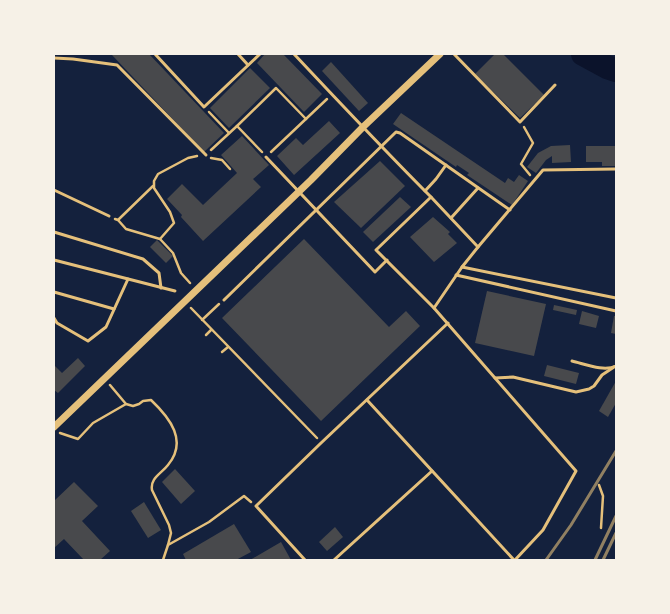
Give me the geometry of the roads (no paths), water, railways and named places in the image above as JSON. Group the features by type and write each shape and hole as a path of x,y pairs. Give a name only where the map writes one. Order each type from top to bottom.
{"street":[{"path":"54,428 440,54"}],"lane":[{"path":"155,54 204,107 260,54"},
{"path":"238,54 248,65"},
{"path":"294,54 364,127 381,147 478,247"},
{"path":"454,54 520,122 555,85"},
{"path":"54,58 117,65 206,155"},
{"path":"224,300 396,132 400,133 510,210"},
{"path":"266,157 375,272 387,260"},
{"path":"424,191 436,179 446,165"},
{"path":"434,308 462,267 543,170 616,169"},
{"path":"450,218 478,188"},
{"path":"54,190 109,216"},
{"path":"367,400 515,560 542,530 576,471 434,308 376,250 431,197"},
{"path":"54,232 143,259 159,273 161,288"},
{"path":"54,260 175,291"},
{"path":"462,267 616,298"},
{"path":"456,275 616,311"},
{"path":"54,318 57,323 88,341 106,327 128,279"},
{"path":"54,292 114,309"},
{"path":"305,560 256,506 448,324"},
{"path":"572,361 604,368 615,367"},
{"path":"495,378 505,377 522,379 576,392 589,389 594,386 602,375 615,367"},
{"path":"334,560 432,471"}],"waterway":[{"path":"583,54 607,67 616,70"}],"railway":[{"path":"546,560 571,525 616,451"},
{"path":"595,560 616,516"},
{"path":"603,560 616,533"}]}
